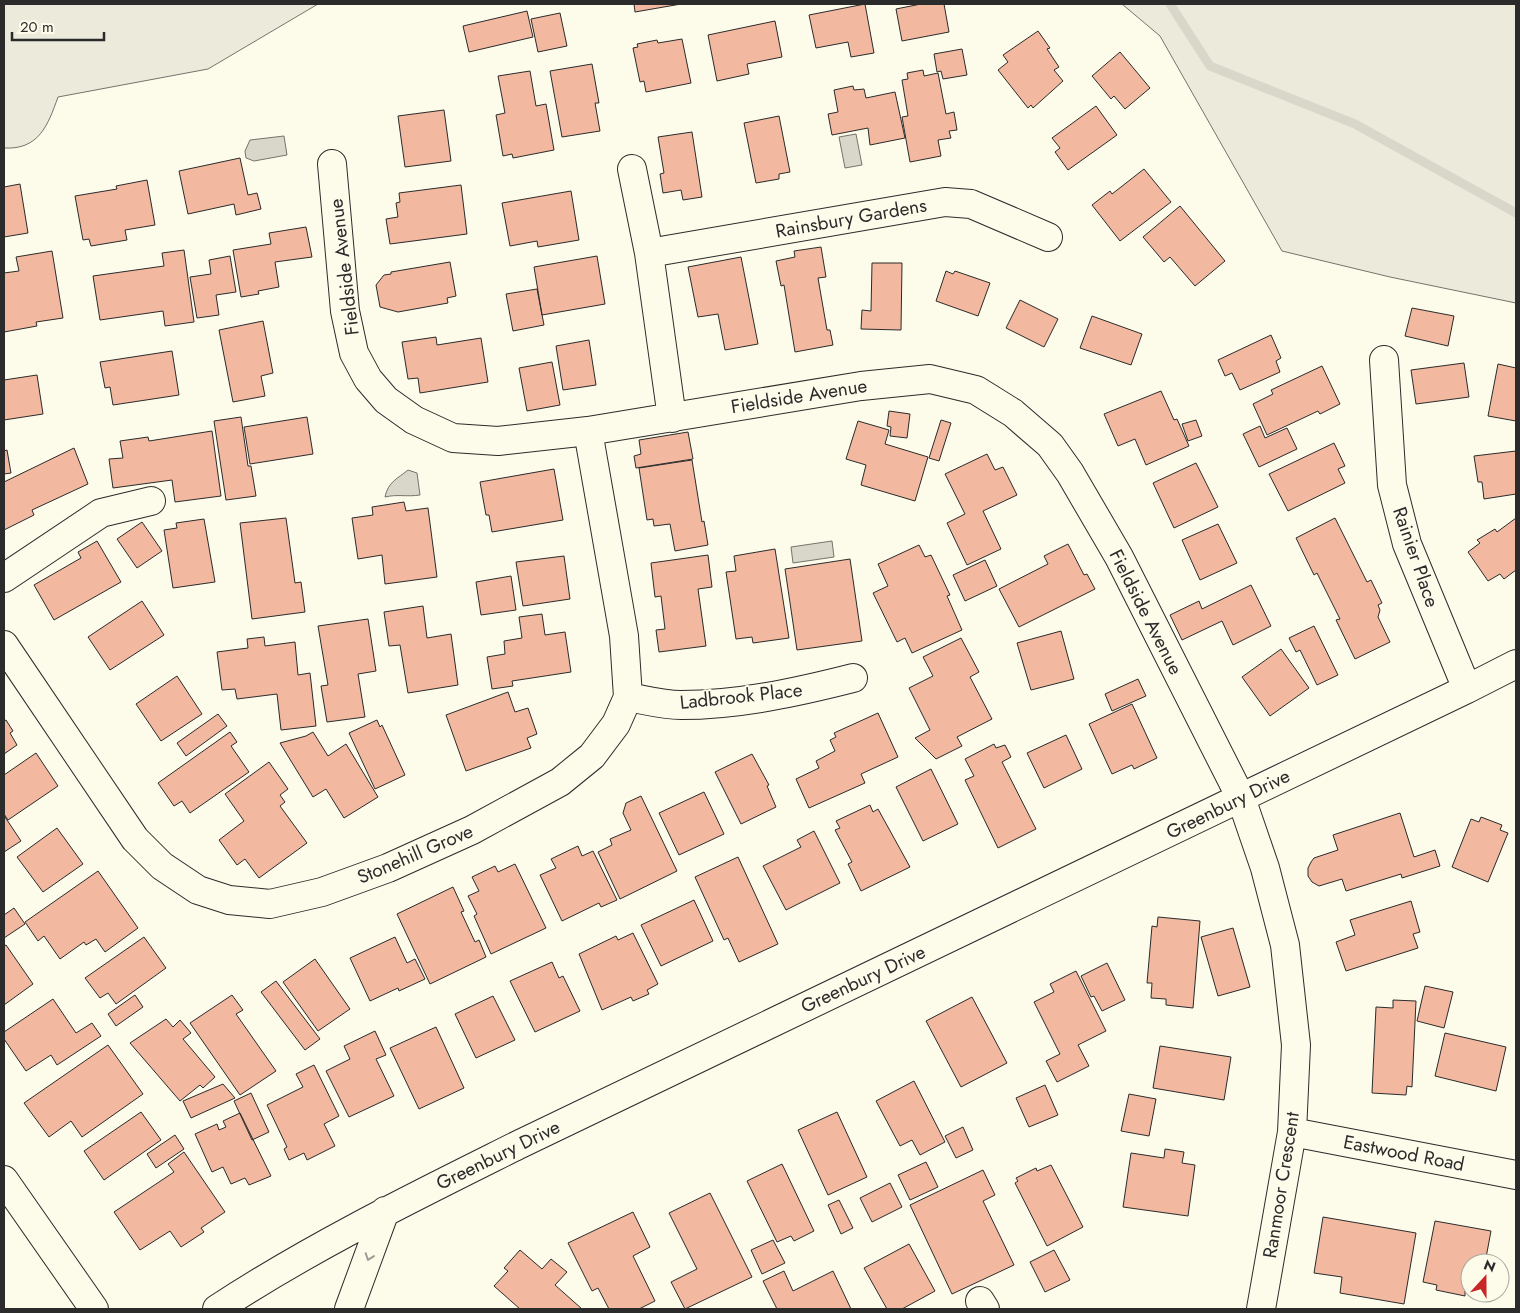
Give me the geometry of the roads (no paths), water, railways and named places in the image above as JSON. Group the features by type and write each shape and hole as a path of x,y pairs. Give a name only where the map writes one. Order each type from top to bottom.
{"street":[{"name":"Fieldside Avenue","path":"332,164 345,311 354,353 368,379 386,400 414,420 453,438 498,440 588,431 861,386 930,380 976,390 1013,413 1050,445 1070,473 1118,557 1241,798"},
{"path":"632,169 650,253 672,418"},
{"name":"Rainsbury Gardens","path":"650,253 945,202 971,204 1048,237"},
{"name":"Rainier Place","path":"1384,360 1392,485 1407,544 1468,690"},
{"name":"Stonehill Grove","path":"4,645 135,839 162,866 198,890 237,901 270,904 322,892 388,868 472,830 560,782 592,756 616,724 628,697 624,636 588,431"},
{"path":"4,578 100,513 150,501"},
{"name":"Greenbury Drive","path":"218,1309 266,1277 385,1211 725,1044 1468,690 1516,664"},
{"name":"Ladbrook Place","path":"628,697 681,705 708,703 813,688 853,678"},
{"name":"Ranmoor Crescent","path":"1241,798 1265,868 1285,945 1296,1045 1292,1132 1261,1309"},
{"name":"Eastwood Road","path":"1292,1132 1516,1175"},
{"path":"4,1180 94,1309"},
{"path":"349,1309 385,1211"}],"waterway":[{"path":"1170,4 1210,66 1355,124 1516,213"}]}
